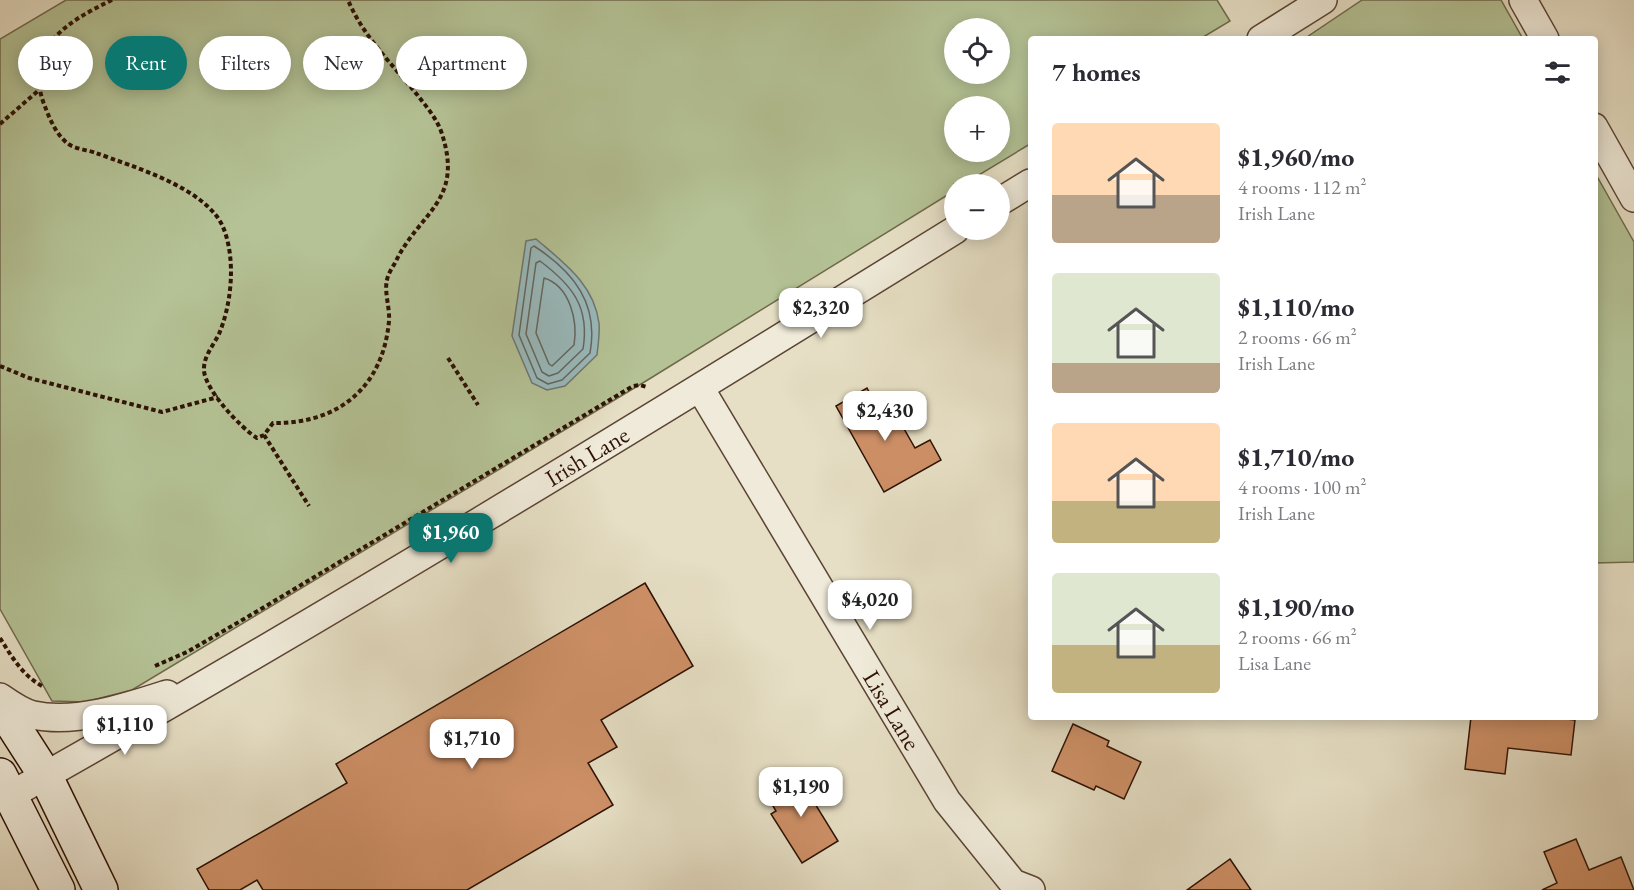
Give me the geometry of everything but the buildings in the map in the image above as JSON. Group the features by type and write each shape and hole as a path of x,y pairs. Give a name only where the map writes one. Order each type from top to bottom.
{"main road":[{"path":"0,705 45,775 101,890"},
{"path":"5,785 58,890"}],"street":[{"path":"1266,36 1323,0"},
{"path":"1524,0 1543,36"},
{"path":"1598,135 1634,198"},
{"path":"1010,195 1028,184"},
{"name":"Irish Lane","path":"5,785 45,775 217,678 700,388 944,237"},
{"name":"Lisa Lane","path":"700,388 946,801 1016,888"},
{"name":"Irish Lane","path":"0,697 34,715 85,715 140,703 217,678"}],"path":[{"path":"55,36 61,29 112,0"},
{"path":"0,124 39,90 52,124 68,144 150,174 187,191 206,205 222,225 231,254 230,278 220,332 206,358 204,371 207,381 218,397 245,430 257,438 264,435 273,423 290,424 337,411 357,394 373,374 384,349 389,319 387,280 403,246 439,204 446,184 447,155 442,133 433,115 366,34 348,0"},
{"path":"448,358 477,405"},
{"path":"0,366 28,378 162,412 218,397"},
{"path":"149,669 187,652 633,386 646,387 663,410"},
{"path":"264,435 309,506"},
{"path":"0,638 15,663 31,680 51,691"}],"green space":[{"path":"66,0 1217,0 1230,21 1205,36 1028,36 1028,145 1010,156 1010,96 944,96 944,162 1000,162 980,174 944,174 944,197 646,381 132,690 85,702 52,701 0,609 0,39"},
{"path":"1362,0 1501,0 1521,36 1308,36"},
{"path":"1598,178 1634,242 1634,562 1598,563"}],"water":[{"path":"536,239 576,275 591,297 599,323 597,355 565,386 547,390 532,383 512,336 526,241"}]}
